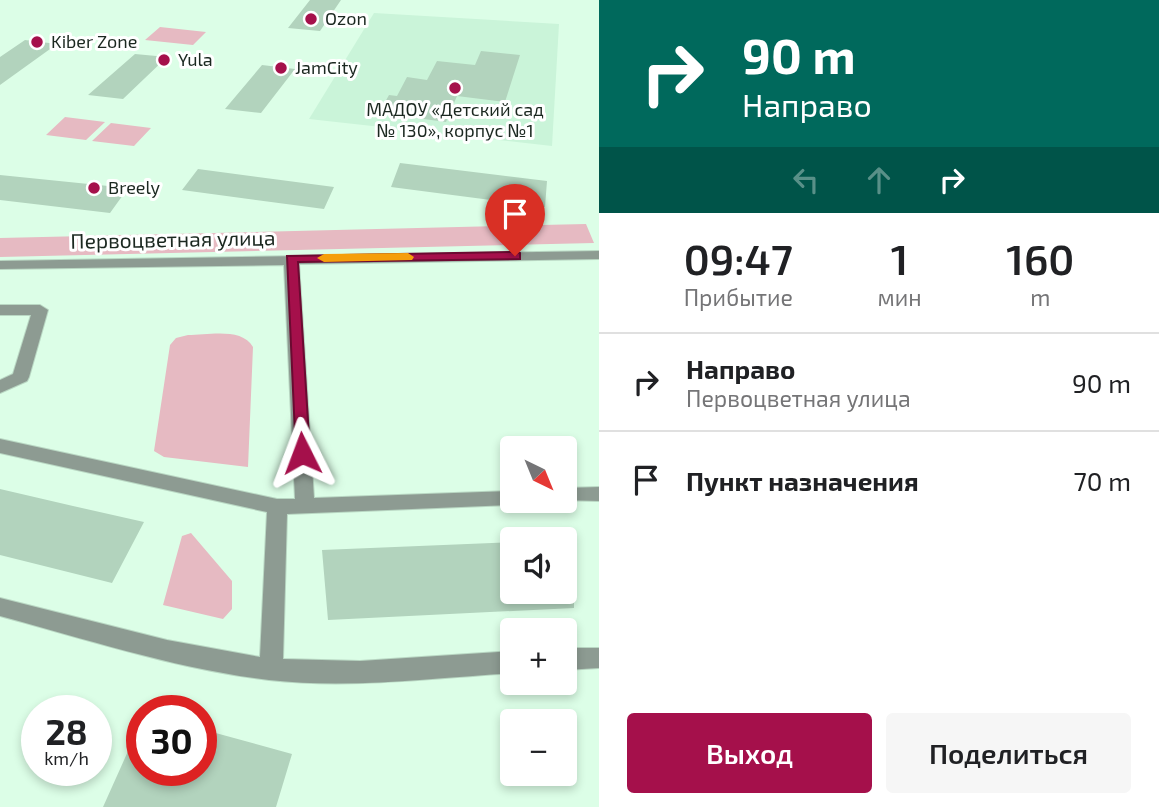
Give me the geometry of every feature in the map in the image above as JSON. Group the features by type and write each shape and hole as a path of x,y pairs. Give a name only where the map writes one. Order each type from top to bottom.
{"street":[{"name":"Первоцветная улица","path":"0,265 291,258 599,255"},
{"path":"291,258 305,507"},
{"path":"0,310 40,310 21,377 0,387"},
{"path":"0,446 276,507 500,499"},
{"path":"578,495 599,494"},
{"path":"271,669 276,507"},
{"path":"0,607 217,661 271,669 323,671 500,663"},
{"path":"577,659 599,658"}],"shaded area":[{"path":"374,13 559,24 552,146 309,119"},
{"path":"160,27 206,32 193,45 145,40"},
{"path":"65,117 105,122 86,140 46,135"},
{"path":"111,123 151,128 134,146 92,141"},
{"path":"586,224 594,243 0,257 0,238"},
{"path":"233,334 248,341 253,347 248,467 164,457 154,451 170,345 176,338 188,335"},
{"path":"191,533 232,581 232,609 223,619 163,605 182,536"}],"building":[{"path":"310,0 341,0 320,31 288,28"},
{"path":"25,40 57,44 0,85 0,57"},
{"name":"МАДОУ «Детский сад № 130», корпус №1","path":"481,51 520,55 505,102 457,96 446,122 379,113 389,95 397,96 407,77 427,80 437,61 475,65"},
{"path":"135,54 167,57 123,99 88,95"},
{"path":"262,65 295,69 261,113 225,109"},
{"path":"400,163 547,181 545,207 391,187"},
{"path":"198,169 334,187 324,209 182,190"},
{"path":"0,175 128,188 110,213 0,200"},
{"path":"0,489 144,522 112,583 0,555"},
{"path":"500,543 500,604 574,604 574,608 328,620 322,550"},
{"path":"217,733 292,754 276,807 103,807 126,756 126,786 217,786"}],"slow traffic":[{"path":"324,258 408,257"}],"place":[{"name":"Ozon","path":"311,19"},
{"name":"Kiber Zone","path":"37,42"},
{"name":"Yula","path":"164,60"},
{"name":"JamCity","path":"281,68"},
{"name":"МАДОУ «Детский сад № 130», корпус №1","path":"455,88"},
{"name":"Breely","path":"94,188"}],"route":[{"path":"302,453 291,258 515,256"}]}
